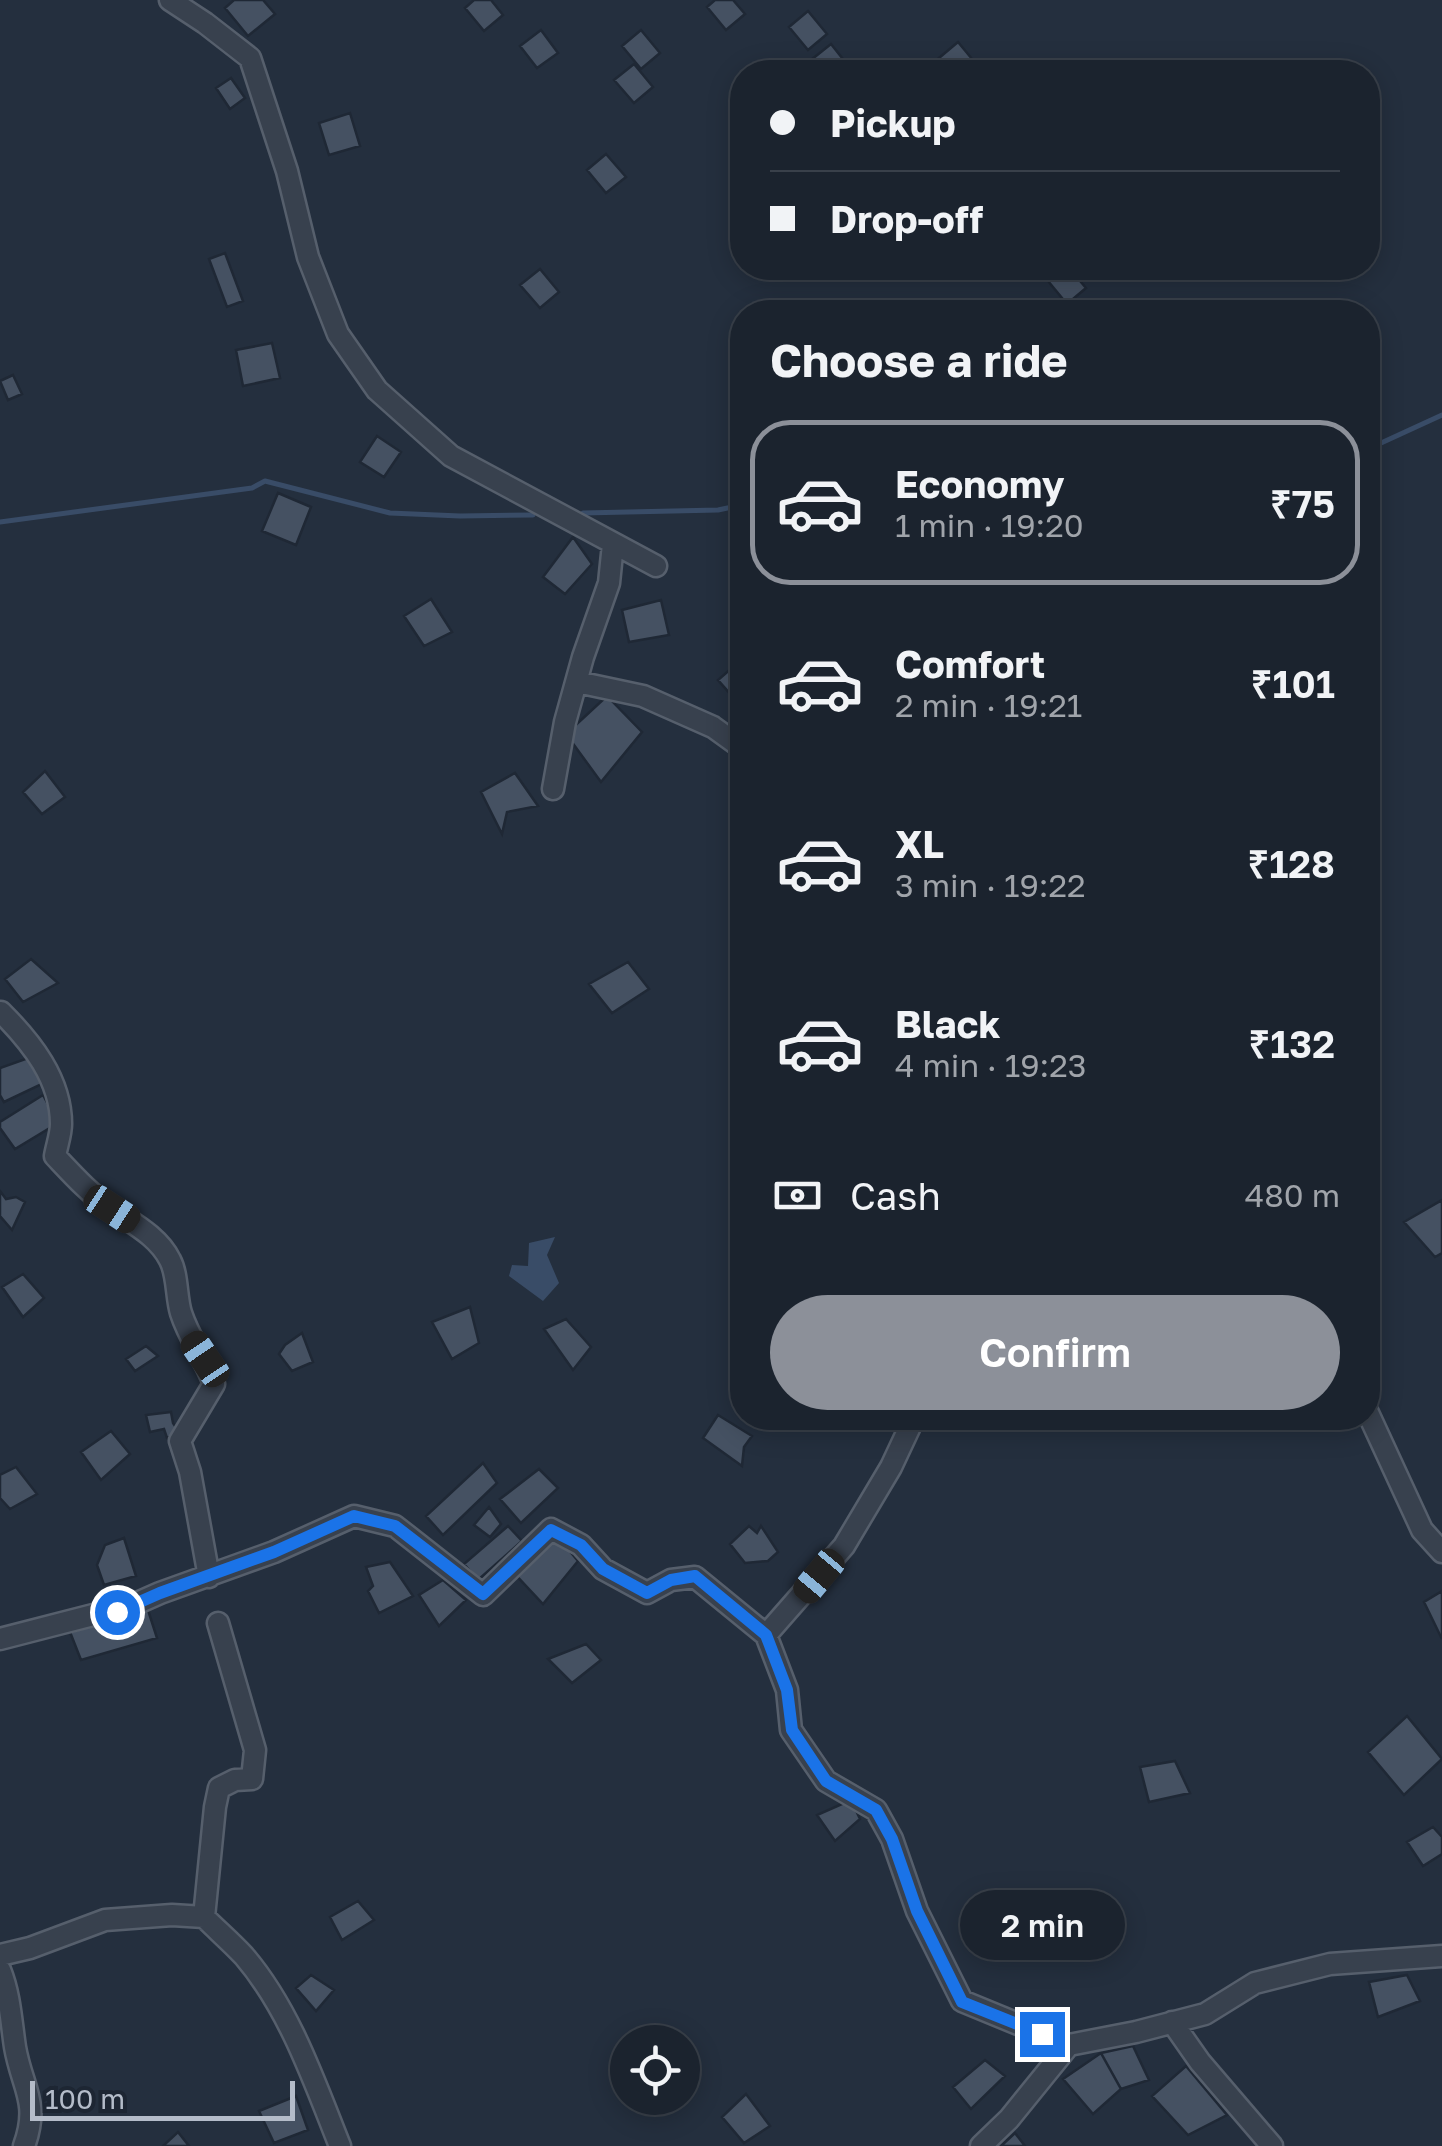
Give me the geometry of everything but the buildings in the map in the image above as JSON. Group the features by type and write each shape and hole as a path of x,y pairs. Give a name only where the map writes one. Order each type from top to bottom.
{"street":[{"path":"170,0 250,58 287,171 308,257 338,334 377,390 451,456 656,566"},
{"path":"553,790 566,722 609,583 613,544"},
{"path":"577,682 643,696 713,726 730,739"},
{"path":"1,1012 39,1055 59,1094 62,1127 55,1156 84,1187 145,1230 171,1260 180,1312 214,1384 180,1441 190,1472 208,1577"},
{"path":"766,1635 844,1546 892,1467 909,1430"},
{"path":"1376,1430 1422,1530 1442,1552"},
{"path":"0,1639 117,1612 274,1552 354,1516 395,1526 483,1594 551,1530 581,1545 603,1569 647,1593 671,1580 695,1576 766,1635 787,1690 792,1730 826,1781 876,1810 892,1839 917,1911 962,2002 1070,2045 1205,2014 1255,1983 1330,1964 1442,1956"},
{"path":"204,1917 219,1788 235,1780 252,1779 255,1750 218,1623"},
{"path":"0,1955 105,1920 204,1917 245,1957 280,2007 340,2146"},
{"path":"0,1970 29,2092 31,2126 24,2146"},
{"path":"1172,2022 1200,2062 1272,2146"},
{"path":"981,2146 1009,2119 1070,2045"}],"water":[{"path":"555,1237 547,1255 559,1283 543,1301 509,1276 512,1265 528,1266 529,1243"}],"waterway":[{"path":"1380,443 1442,415"},
{"path":"0,522 252,488 265,481 390,513 533,515"},
{"path":"583,513 730,508"}],"route":[{"path":"117,1612 274,1552 354,1516 395,1526 483,1594 551,1530 581,1545 603,1569 647,1593 671,1580 695,1576 766,1635 787,1690 792,1730 826,1781 876,1810 892,1839 917,1911 962,2002 1042,2034"}]}
